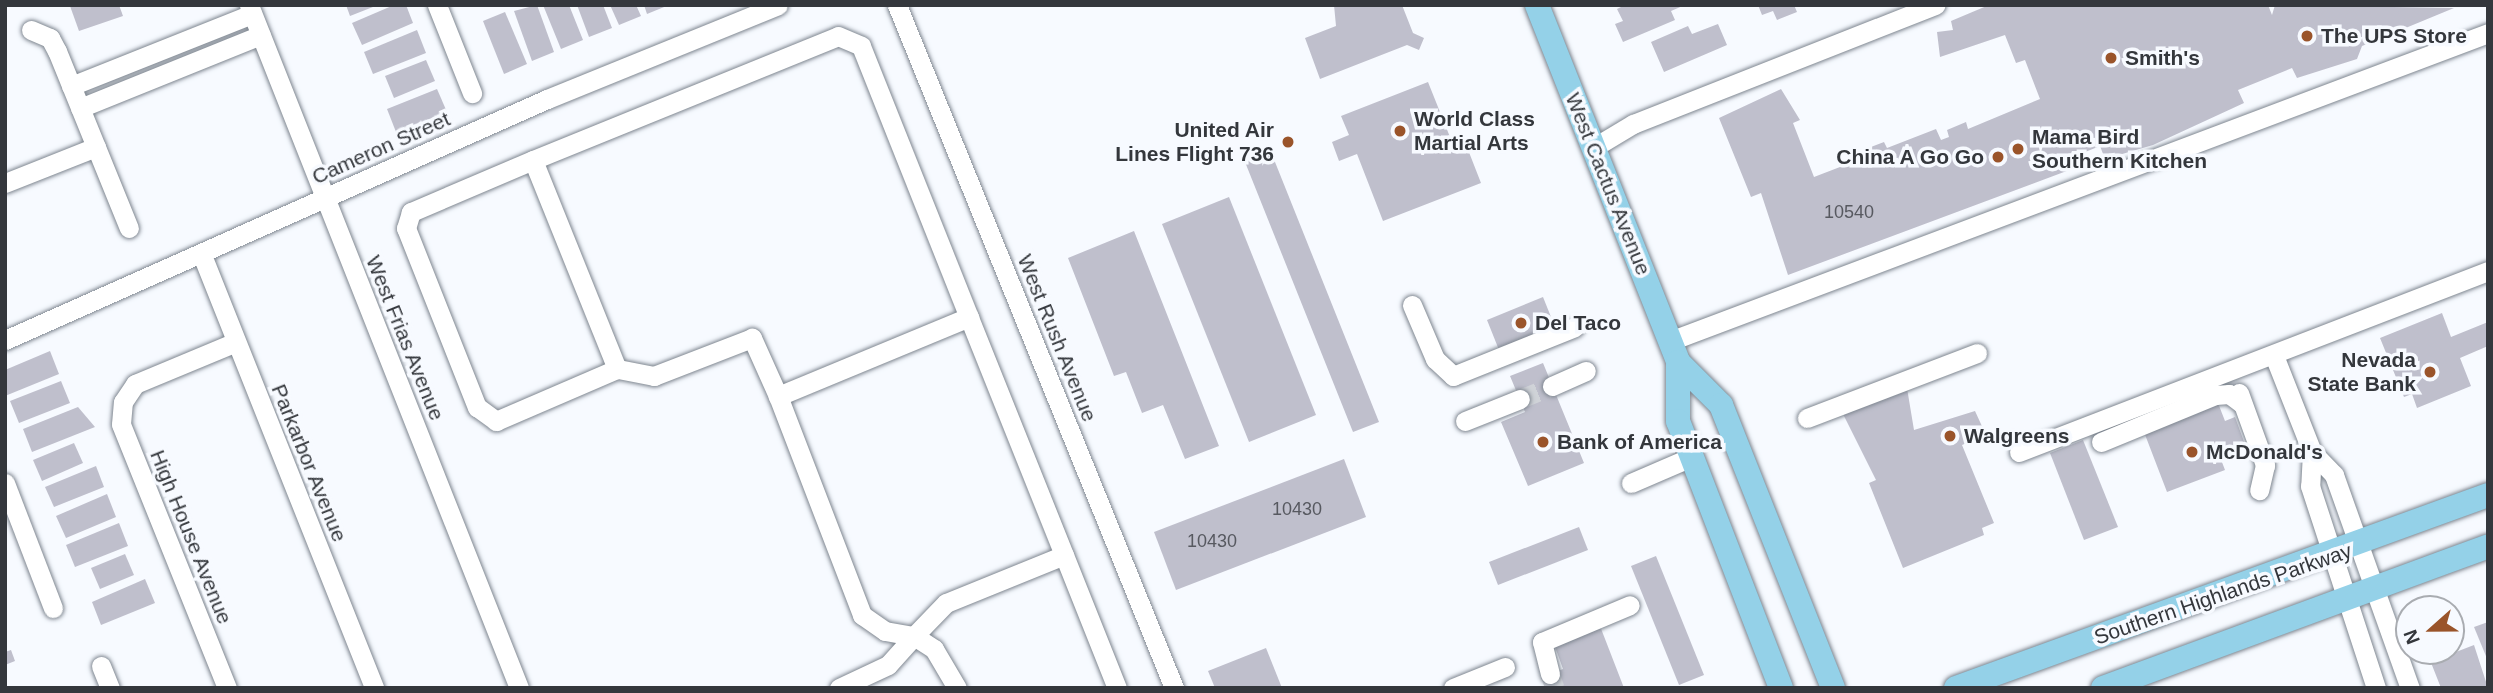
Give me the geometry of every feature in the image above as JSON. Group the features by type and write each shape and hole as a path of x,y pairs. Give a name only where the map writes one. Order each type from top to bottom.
{"main road":[{"name":"West Cactus Avenue","path":"1537,5 1674,352 1678,421 1781,688"},
{"name":"West Cactus Avenue","path":"1674,352 1721,405 1833,688"},
{"name":"Southern Highlands Parkway","path":"1956,688 2334,556 2488,495"},
{"path":"2103,688 2488,546"}],"street":[{"path":"437,5 472,93"},
{"name":"Cameron Street","path":"5,340 202,255 325,197 778,5"},
{"name":"West Rush Avenue","path":"897,5 1174,688"},
{"path":"1593,148 1633,124 1935,5"},
{"path":"71,86 251,9"},
{"name":"West Frias Avenue","path":"251,9 519,688"},
{"path":"31,30 50,38 129,228"},
{"path":"1674,352 2488,33"},
{"path":"80,108 261,35"},
{"path":"957,688 934,649 914,636 885,631 862,615 778,396 752,338 653,376 617,369 496,421 477,407 406,229 411,212 838,36 861,46 1117,688"},
{"path":"140,58 149,80"},
{"path":"5,183 96,147"},
{"path":"533,160 617,369"},
{"name":"Parkarbor Avenue","path":"202,255 374,688"},
{"path":"2019,452 2275,358 2488,271"},
{"path":"1412,305 1435,359 1453,376 1575,327"},
{"path":"778,396 969,317"},
{"name":"High House Avenue","path":"226,688 121,424 123,402 135,384 236,342"},
{"path":"1807,418 1977,353"},
{"path":"2275,358 2312,452 2334,475 2410,688"},
{"path":"1552,386 1586,371"},
{"path":"2234,373 2241,403 2265,465 2259,490"},
{"path":"2101,442 2215,394 2229,394 2241,403"},
{"path":"1465,421 1520,399"},
{"path":"2312,452 2310,486 2376,688"},
{"path":"1631,483 1691,457"},
{"path":"5,483 53,608"},
{"path":"839,688 888,665 946,603 1064,555"},
{"path":"1550,674 1542,642 1630,605"},
{"path":"102,666 110,688"},
{"path":"1453,688 1505,667"}],"building":[{"path":"119,5 123,16 79,31 70,6"},
{"path":"346,5 378,5 350,16"},
{"path":"394,5 406,5 413,23 362,45 352,23"},
{"path":"537,5 554,52 532,61 514,11"},
{"path":"543,5 569,5 583,40 561,49"},
{"path":"577,5 603,5 612,28 589,37"},
{"path":"610,5 636,5 641,16 619,25"},
{"path":"644,5 669,5 647,14"},
{"path":"1334,5 1402,5 1413,33 1424,38 1419,50 1407,45 1320,79 1305,38 1336,26"},
{"path":"1625,5 1685,5 1671,11 1675,20 1623,42 1615,24 1623,21 1617,9"},
{"path":"1758,5 1794,5 1797,12 1777,20 1773,11 1762,15"},
{"path":"1989,5 2268,5 2272,15 2275,5 2454,8 2362,46 2357,59 2297,78 2292,68 2238,90 2244,103 2153,145 2105,159 2100,146 2068,159 2072,169 1788,275 1761,193 1751,197 1719,118 1781,89 1800,120 1793,123 1814,177 1866,157 1863,150 1884,142 1887,148 1936,129 1941,140 1949,137 1947,130 1966,122 1968,129 2040,99 2025,60 2016,63 2005,35 1940,57 1937,32 1953,30 1951,21"},
{"path":"505,12 527,64 504,74 483,21"},
{"path":"1718,24 1727,45 1664,72 1651,42 1688,26 1692,34"},
{"path":"417,30 426,53 373,74 364,52"},
{"path":"426,60 435,81 394,98 385,76"},
{"path":"1428,82 1454,147 1465,142 1481,183 1383,221 1357,154 1339,161 1332,142 1349,135 1341,116"},
{"path":"437,89 447,112 396,132 387,109"},
{"path":"1271,152 1379,422 1353,432 1245,162"},
{"path":"1229,197 1316,415 1249,442 1162,224"},
{"path":"1134,231 1219,446 1185,459 1163,405 1142,413 1126,372 1114,376 1068,258"},
{"name":"Del Taco","path":"1543,297 1555,327 1499,350 1487,320"},
{"name":"Nevada State Bank","path":"2442,313 2451,337 2488,322 2488,346 2460,358 2471,386 2417,408 2412,394 2404,397 2380,338"},
{"path":"50,351 59,374 5,396 5,370"},
{"name":"Bank of America","path":"1543,363 1584,463 1528,486 1501,422 1525,412 1510,376"},
{"path":"61,381 70,403 19,423 10,401"},
{"path":"1907,388 1914,430 1975,411 1986,435 1962,445 1994,523 1982,528 1984,535 1903,568 1869,483 1876,480 1843,414"},
{"name":"McDonald's","path":"2218,403 2225,421 2235,417 2246,447 2220,457 2225,470 2167,492 2144,432"},
{"path":"78,407 95,427 32,452 23,429"},
{"path":"2083,440 2118,527 2084,540 2050,453"},
{"path":"74,443 83,463 42,481 33,460"},
{"path":"1344,459 1366,517 1176,590 1154,532"},
{"path":"96,466 104,487 54,507 45,487"},
{"path":"107,494 116,517 66,538 56,516"},
{"path":"119,523 128,546 75,567 66,545"},
{"path":"1579,527 1588,550 1498,585 1489,562"},
{"path":"125,554 134,575 100,589 91,568"},
{"path":"1656,556 1704,675 1679,685 1631,566"},
{"path":"145,579 155,603 101,625 92,602"},
{"path":"2488,622 2488,661 2474,627"},
{"path":"1600,626 1624,688 1546,688 1542,677 1563,669 1554,644"},
{"path":"2474,645 2488,688 2441,688 2432,665 2465,665 2465,648"},
{"path":"1266,648 1282,688 1215,688 1208,671"},
{"path":"11,650 15,661 5,665 5,652"}],"tunnel":[{"path":"1520,399 1552,386"},
{"path":"1550,674 1555,688"}],"place":[{"name":"The UPS Store","path":"2307,36"},
{"name":"Smith's","path":"2111,58"},
{"name":"World Class Martial Arts","path":"1400,131"},
{"name":"United Air Lines Flight 736","path":"1288,142"},
{"name":"Mama Bird Southern Kitchen","path":"2018,149"},
{"name":"China A Go Go","path":"1998,157"},
{"name":"Del Taco","path":"1521,323"},
{"name":"Nevada State Bank","path":"2430,372"},
{"name":"Walgreens","path":"1950,436"},
{"name":"Bank of America","path":"1543,442"},
{"name":"McDonald's","path":"2192,452"}]}
